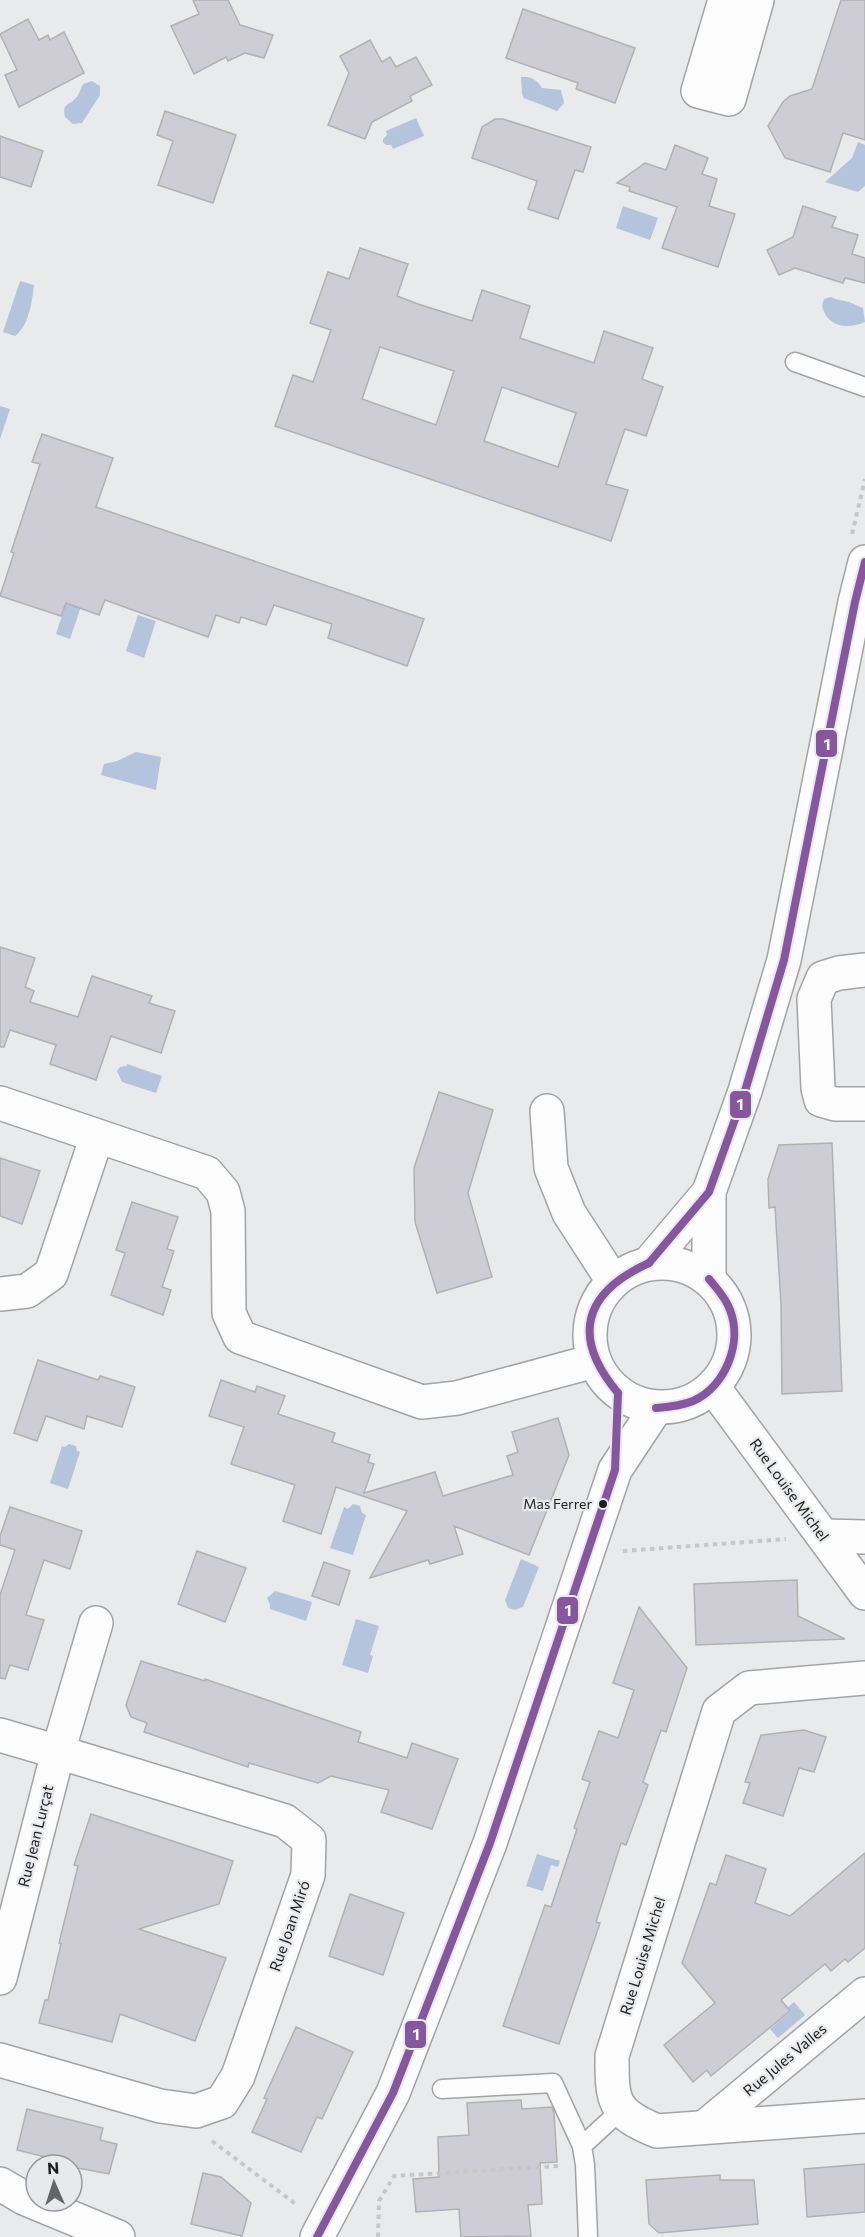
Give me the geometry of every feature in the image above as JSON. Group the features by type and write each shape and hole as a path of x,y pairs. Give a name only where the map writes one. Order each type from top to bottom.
{"street":[{"path":"725,0 698,91 729,99 758,0"},
{"path":"709,1279 709,1192 745,1091 784,960 865,562"},
{"path":"865,970 839,973 823,978 814,999 818,1088 821,1100 835,1104 865,1104"},
{"path":"0,1103 207,1173 223,1192 228,1211 230,1313 240,1337 422,1402 457,1398 594,1361"},
{"path":"547,1111 551,1168 569,1213 613,1281"},
{"path":"0,1294 27,1291 51,1274 97,1136"},
{"path":"649,1263 709,1192"},
{"path":"649,1263 670,1263 691,1268 709,1279 725,1298 734,1320 735,1344 727,1368 713,1387 696,1399 677,1406 656,1408 636,1403 618,1393 604,1379 594,1361 589,1339 591,1318 599,1298 613,1281 630,1270 649,1263"},
{"name":"Rue Louise Michel","path":"713,1387 865,1593"},
{"path":"615,1470 618,1393"},
{"path":"317,2237 393,2093 490,1843 615,1470 656,1408"},
{"path":"824,1536 865,1537"},
{"path":"0,1735 58,1752 96,1623"},
{"name":"Rue Louise Michel","path":"621,2110 612,2092 612,2056 719,1711 749,1688 865,1678"},
{"name":"Rue Jean Lurçat","path":"0,1977 58,1752"},
{"name":"Rue Joan Miró","path":"58,1752 285,1821 309,1840 308,1875 238,2076 222,2102 196,2111"},
{"name":"Rue Jules Valles","path":"706,2126 865,1994"},
{"path":"0,2060 160,2106 196,2111"},
{"path":"621,2110 635,2122 657,2131 865,2116"},
{"path":"0,2184 24,2198 118,2237"}],"lane":[{"path":"795,362 865,387"},
{"path":"442,2089 553,2083 582,2146 588,2237"},
{"path":"582,2146 621,2110"}],"path":[{"path":"613,1551 824,1536"},
{"path":"196,2111 210,2139 299,2206"},
{"path":"378,2237 379,2201 394,2176 585,2165"}],"water":[{"path":"521,77 533,79 542,88 561,90 564,103 557,111 524,98"},
{"path":"92,81 100,86 100,95 82,123 73,124 65,117 65,107 77,97 83,84"},
{"path":"416,118 424,136 393,149 391,145 383,142 387,135 386,131"},
{"path":"858,142 865,145 865,186 858,192 825,182 852,158"},
{"path":"623,206 658,218 650,240 616,228"},
{"path":"20,281 34,285 27,320 15,336 3,332"},
{"path":"831,297 863,308 865,322 845,326 833,322 828,318 822,306 824,299"},
{"path":"0,406 10,409 0,439"},
{"path":"72,584 87,589 70,639 56,634"},
{"path":"138,615 156,621 144,658 126,651"},
{"path":"136,752 161,757 156,790 101,775 104,764"},
{"path":"127,1064 162,1076 156,1093 122,1082 117,1071"},
{"path":"69,1444 76,1446 77,1451 80,1452 68,1489 50,1483 62,1446"},
{"path":"353,1504 360,1506 362,1513 366,1515 353,1555 330,1548 344,1507 348,1509"},
{"path":"521,1559 539,1567 523,1607 515,1610 508,1608 505,1600"},
{"path":"275,1591 312,1602 306,1621 270,1609 267,1598"},
{"path":"356,1619 379,1626 370,1655 373,1656 368,1673 342,1665"},
{"path":"537,1854 560,1861 558,1867 551,1865 543,1891 526,1886"},
{"path":"794,2002 805,2015 778,2038 770,2029 790,2012 787,2008"}],"building":[{"path":"193,0 228,0 240,25 273,35 264,58 245,53 228,61 226,57 194,74 171,26 199,14"},
{"path":"841,0 865,0 865,140 843,133 830,172 785,158 768,126 783,102 790,96 812,89"},
{"path":"523,9 635,48 615,103 576,89 578,83 506,58"},
{"path":"28,19 39,40 48,35 50,40 64,32 84,73 19,107 5,75 17,70 0,34"},
{"path":"370,40 382,62 390,57 396,67 416,57 432,85 410,96 412,101 372,122 365,139 328,125 349,73 340,56"},
{"path":"165,111 236,135 213,203 158,185 173,141 157,135"},
{"path":"495,119 503,119 591,147 583,172 575,170 558,219 528,209 537,181 472,158 482,127"},
{"path":"0,136 43,151 31,187 0,177"},
{"path":"675,145 708,158 702,174 717,179 709,206 735,214 718,267 662,248 677,207 629,191 630,187 617,183 645,163 666,170"},
{"path":"803,206 836,217 832,227 858,235 852,254 865,258 865,283 845,278 843,283 795,268 779,275 767,250 793,237"},
{"path":"360,248 408,264 397,296 418,304 472,321 482,290 530,306 520,338 594,363 604,331 653,348 642,379 663,387 646,436 625,429 606,484 628,490 611,541 275,426 293,375 313,382 331,330 310,323 328,272 349,279","holes":["380,347 454,371 436,425 362,399","502,387 576,413 558,467 484,441"]},
{"path":"42,434 113,458 96,507 424,619 407,666 328,638 332,624 274,605 266,625 241,617 239,623 216,615 208,637 105,600 99,615 66,603 61,616 0,596 14,553 11,552 40,464 32,462"},
{"path":"0,947 35,958 25,987 34,991 30,1002 78,1017 92,976 152,996 149,1003 175,1011 161,1053 111,1036 96,1080 50,1064 56,1045 10,1030 4,1047 0,1047"},
{"path":"439,1092 493,1110 468,1193 492,1277 437,1293 415,1222 414,1168"},
{"path":"832,1143 842,1391 782,1394 781,1304 775,1207 769,1208 768,1179 779,1145"},
{"path":"0,1158 40,1171 22,1224 0,1216"},
{"path":"132,1202 178,1217 167,1249 174,1251 162,1287 171,1290 163,1315 111,1295 125,1253 116,1250"},
{"path":"38,1360 98,1380 100,1376 135,1387 122,1427 87,1416 84,1429 46,1416 37,1441 14,1433"},
{"path":"221,1380 255,1392 257,1386 285,1396 278,1414 335,1433 332,1442 370,1455 368,1462 374,1464 364,1493 435,1472 443,1496 513,1475 507,1456 518,1452 512,1432 558,1418 569,1455 529,1555 454,1526 463,1554 430,1564 428,1560 370,1578 407,1511 336,1487 321,1534 283,1521 295,1485 231,1464 244,1427 209,1416"},
{"path":"10,1507 82,1531 70,1569 44,1560 26,1615 44,1620 28,1670 10,1665 5,1679 0,1678 0,1595 15,1550 0,1545 0,1536"},
{"path":"197,1551 246,1568 225,1622 178,1604"},
{"path":"324,1562 350,1571 339,1605 312,1596"},
{"path":"797,1580 798,1616 845,1639 696,1645 694,1584"},
{"path":"639,1607 687,1668 666,1732 661,1730 643,1782 648,1785 626,1845 621,1843 596,1922 600,1923 559,2044 503,2026 545,1905 551,1907 577,1829 574,1828 590,1782 582,1779 599,1731 618,1738 634,1690 613,1683"},
{"path":"141,1661 205,1681 205,1679 361,1732 358,1742 407,1758 412,1743 458,1759 432,1829 381,1812 389,1790 331,1776 318,1783 249,1763 248,1767 144,1732 147,1723 131,1717 126,1705"},
{"path":"804,1730 826,1737 814,1772 799,1768 783,1816 743,1803 750,1783 745,1782 761,1735"},
{"path":"91,1814 233,1861 219,1904 139,1929 226,1958 195,2041 120,2014 112,2042 39,2023 45,2000 48,2000 61,1944 59,1943 78,1866 74,1865"},
{"path":"865,1853 865,1948 848,1962 845,1959 831,1971 825,1964 781,2000 790,2011 711,2076 707,2070 693,2082 664,2045 715,2003 682,1963 710,1883 716,1885 726,1855 766,1869 755,1903 790,1916"},
{"path":"350,1894 404,1913 383,1975 329,1956"},
{"path":"296,2027 353,2052 322,2119 317,2117 301,2152 252,2132 267,2099 264,2098"},
{"path":"521,2100 522,2109 552,2107 554,2113 557,2162 540,2163 542,2204 528,2205 531,2236 461,2237 459,2209 416,2212 413,2179 439,2177 438,2137 469,2135 467,2103"},
{"path":"27,2109 103,2128 100,2140 117,2144 109,2174 84,2169 84,2153 29,2153 17,2150"},
{"path":"865,2164 865,2212 807,2217 804,2169"},
{"path":"203,2173 221,2177 251,2203 242,2236 191,2224"},
{"path":"720,2175 720,2180 754,2180 758,2224 659,2233 649,2224 646,2180"}],"transit line":[{"name":"1","path":"649,1263 709,1192 745,1091 784,960 855,602 865,562"},
{"name":"1","path":"618,1393 603,1373 594,1353 590,1335 591,1318 598,1303 610,1288 649,1263"},
{"name":"1","path":"656,1408 693,1401 714,1386 728,1363 734,1336 733,1323 726,1302 709,1279"},
{"name":"1","path":"317,2237 393,2093 490,1843 615,1470 618,1393"}],"place":[{"name":"Mas Ferrer","path":"603,1504"}]}
